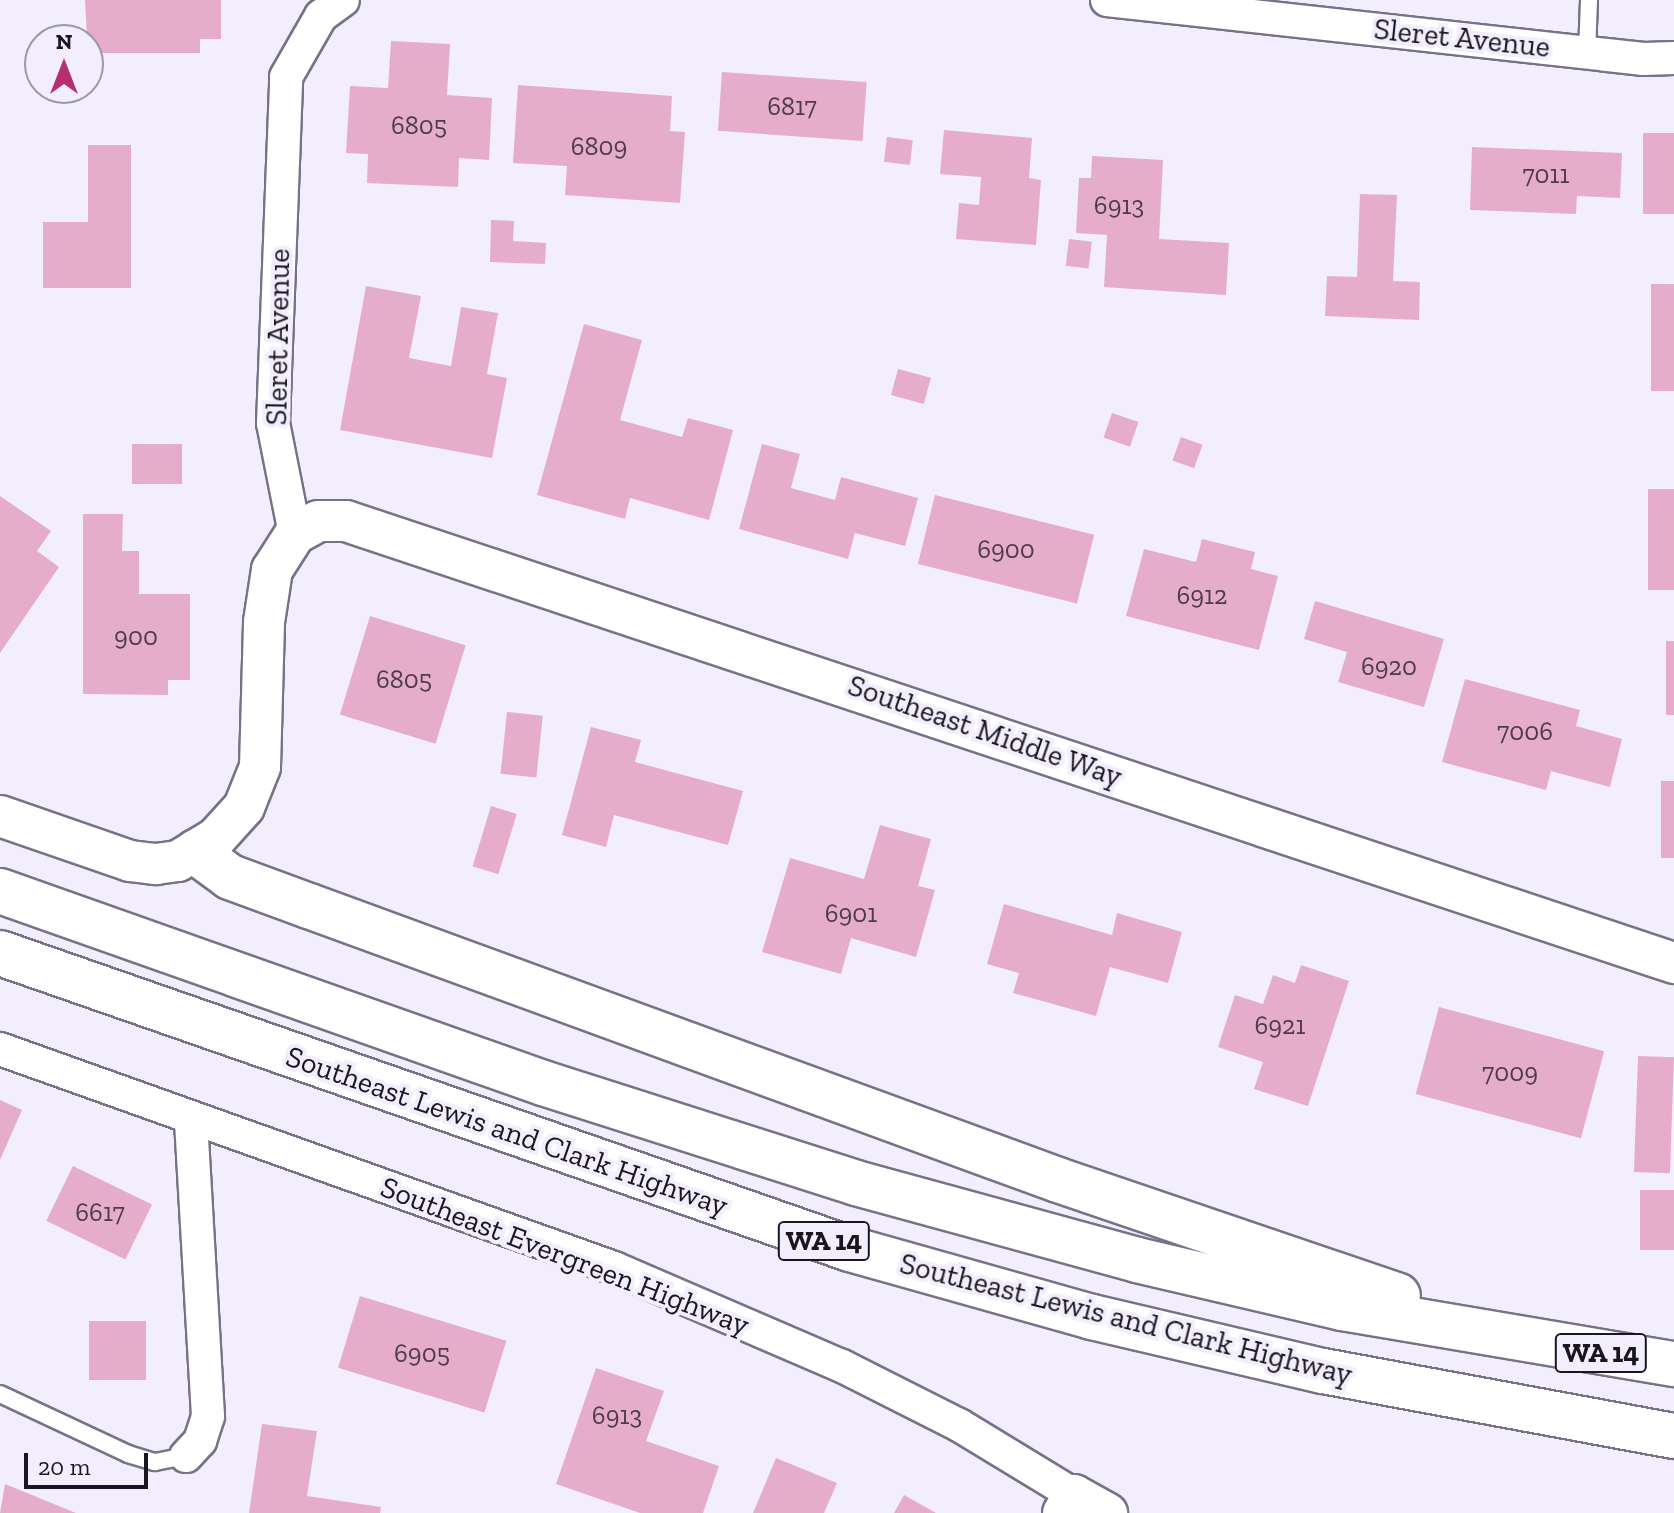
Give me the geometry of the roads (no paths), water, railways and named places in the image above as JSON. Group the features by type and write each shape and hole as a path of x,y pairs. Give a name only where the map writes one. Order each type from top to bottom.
{"highway":[{"path":"196,852 230,877 470,966 1058,1180 1528,1342"},
{"name":"Southeast Lewis and Clark Highway","path":"0,891 543,1083 856,1183 1137,1260 1342,1308 1528,1342 1674,1364"},
{"name":"Southeast Lewis and Clark Highway","path":"0,953 850,1249 1092,1317 1323,1371 1674,1436"}],"street":[{"name":"Sleret Avenue","path":"295,534 273,423 286,77 321,16 343,0"},
{"name":"Sleret Avenue","path":"1107,0 1587,53 1674,58"},
{"name":"Southeast Middle Way","path":"295,534 331,520 377,530 1674,963"},
{"path":"0,816 130,861 156,864 196,852 233,823 254,789 263,746 267,592 272,570 295,534"},
{"name":"Southeast Evergreen Highway","path":"0,1049 614,1268 842,1366 959,1425 1081,1507"},
{"path":"186,1456 200,1441 208,1416 191,1117"}],"lane":[{"path":"1587,53 1589,0"},
{"path":"0,1394 128,1454 155,1462 186,1456"}]}
